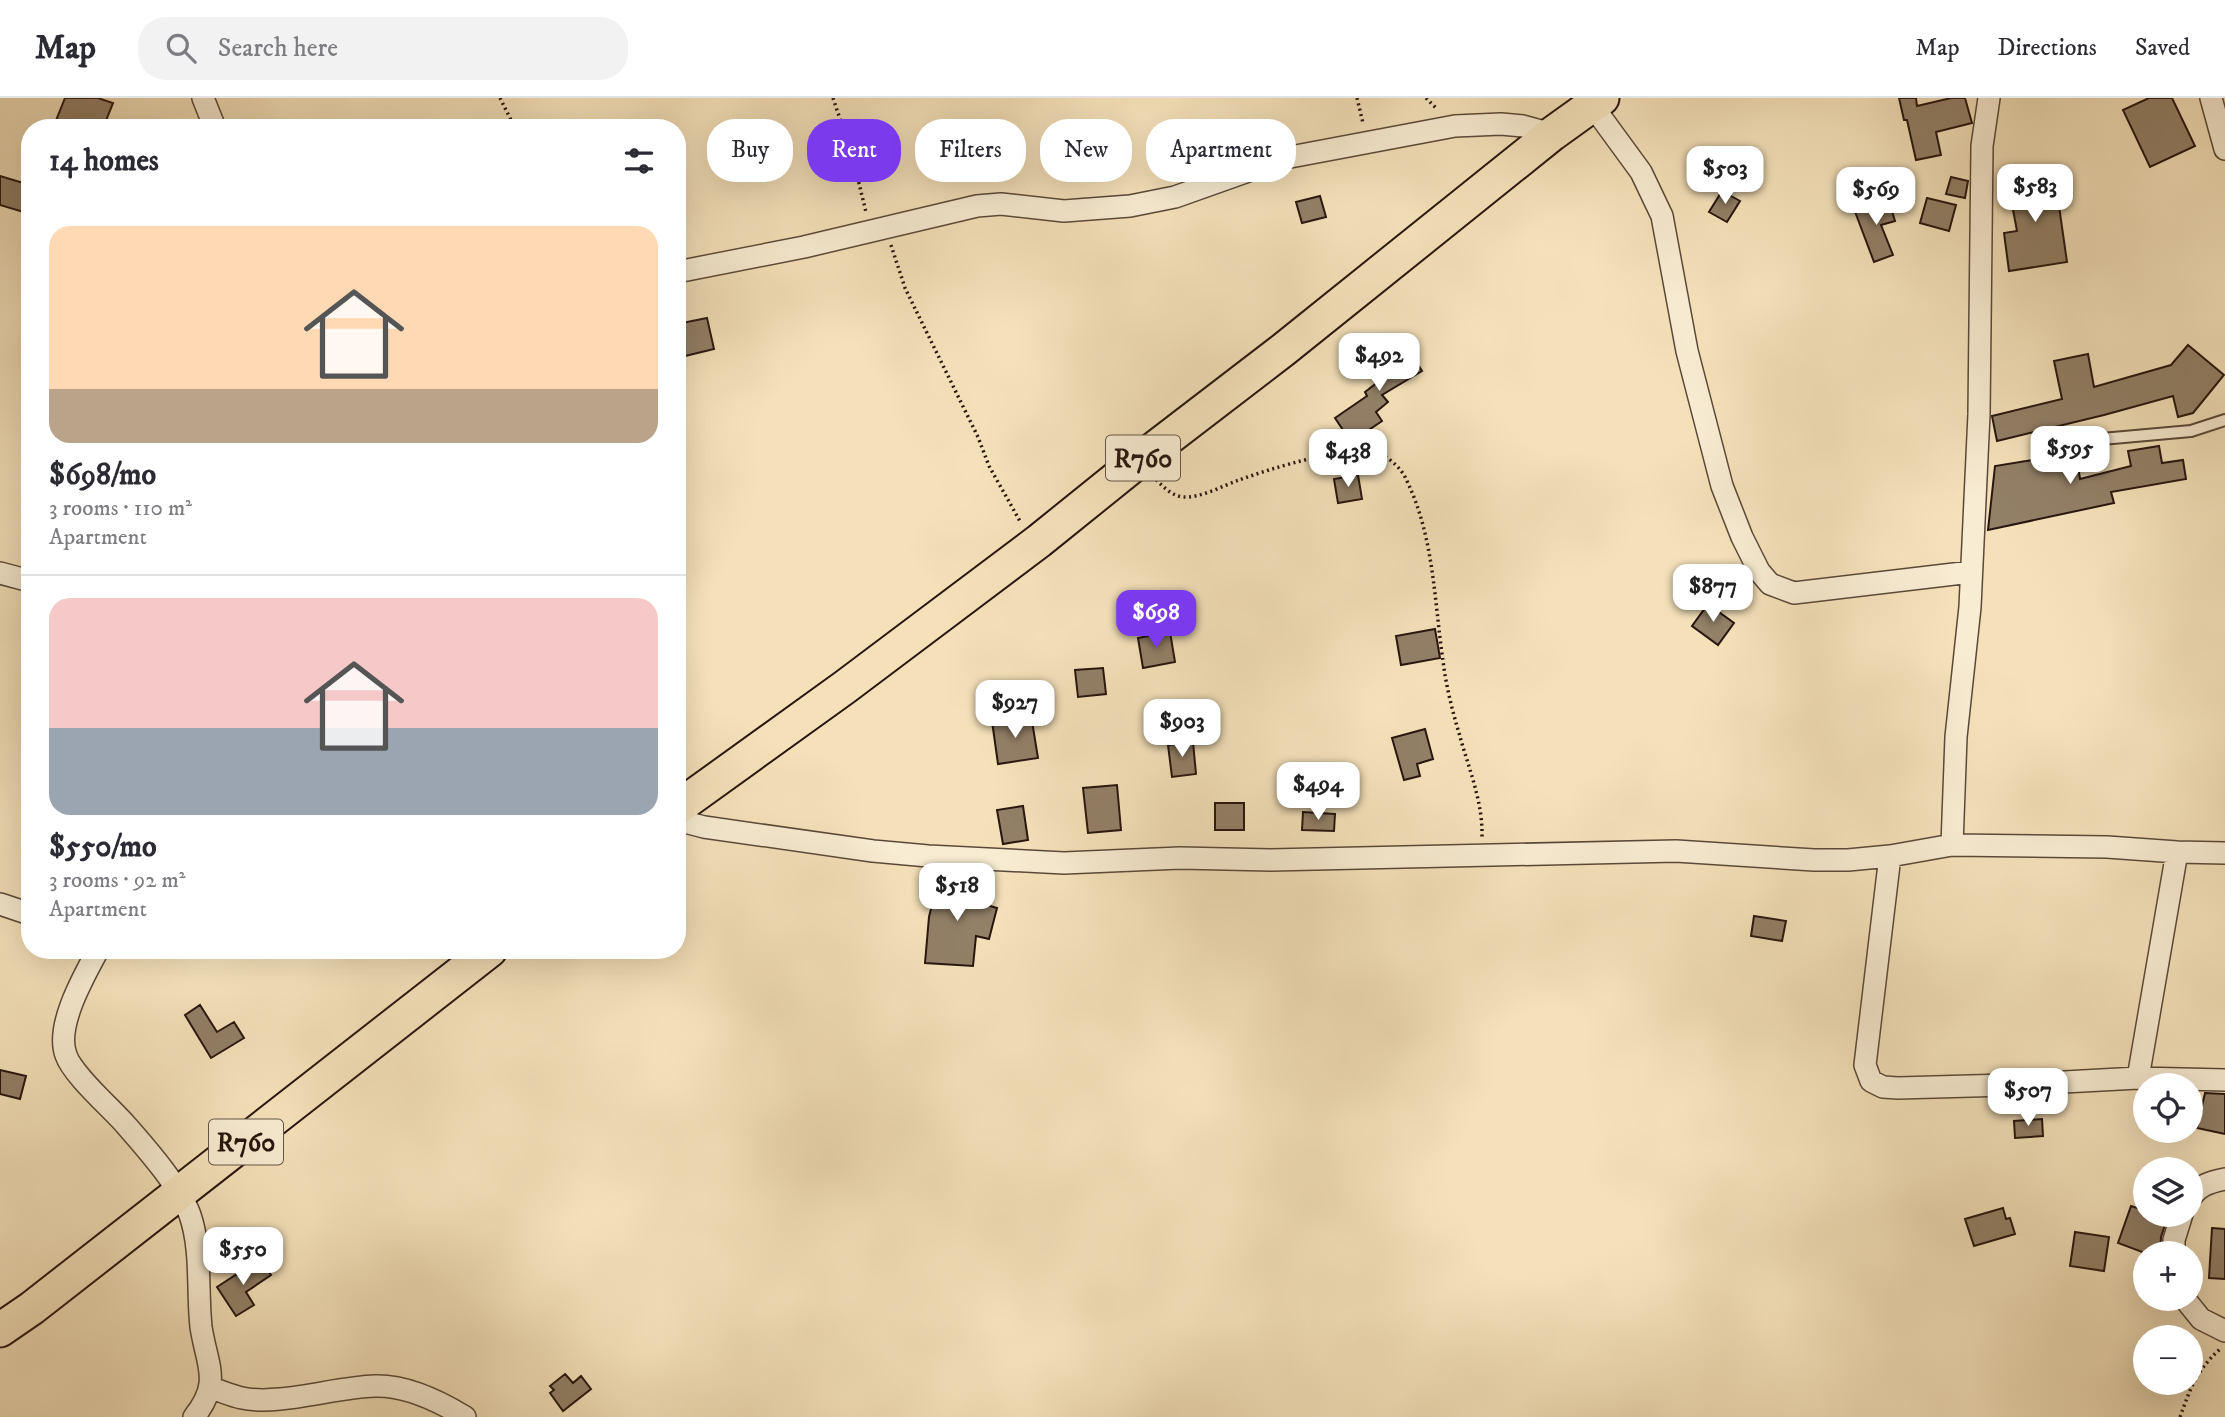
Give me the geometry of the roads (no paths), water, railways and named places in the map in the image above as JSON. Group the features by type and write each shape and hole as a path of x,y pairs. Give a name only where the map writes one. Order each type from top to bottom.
{"main road":[{"name":"R760","path":"686,802 845,687 1039,541 1552,134 1597,102"},
{"name":"R760","path":"0,1330 180,1194 470,959"}],"street":[{"path":"203,98 211,119"},
{"path":"1952,845 1956,737 1970,607 1979,414 1982,146 1989,98"},
{"path":"2211,98 2225,149"},
{"path":"1597,102 1641,172 1662,216 1687,351 1722,486 1759,571 1770,584 1794,593 1971,572"},
{"path":"686,270 804,247 942,213 1001,204 1064,211 1130,206 1175,197 1284,158 1367,141 1480,124 1523,126 1552,134"},
{"path":"0,573 21,579"},
{"path":"686,822 873,851 1022,862 1090,863 1180,858 1272,860 1676,851 1814,860 1890,856 1952,845 2107,847 2225,853"},
{"path":"2139,1073 2177,852"},
{"path":"1890,856 1865,1065 1871,1081 1884,1087 1898,1088 2133,1078"},
{"path":"0,904 21,911"},
{"path":"93,959 64,1029 66,1056 74,1070 129,1129 180,1194 190,1216 194,1234 200,1318 211,1388 205,1404 194,1417"},
{"path":"2203,1079 2225,1080"},
{"path":"2203,1185 2225,1179"},
{"path":"2194,1311 2201,1320 2225,1331"},
{"path":"211,1388 243,1399 269,1400 376,1386 398,1389 430,1399 465,1417"}],"lane":[{"path":"2057,443 2191,431 2225,420"}]}
